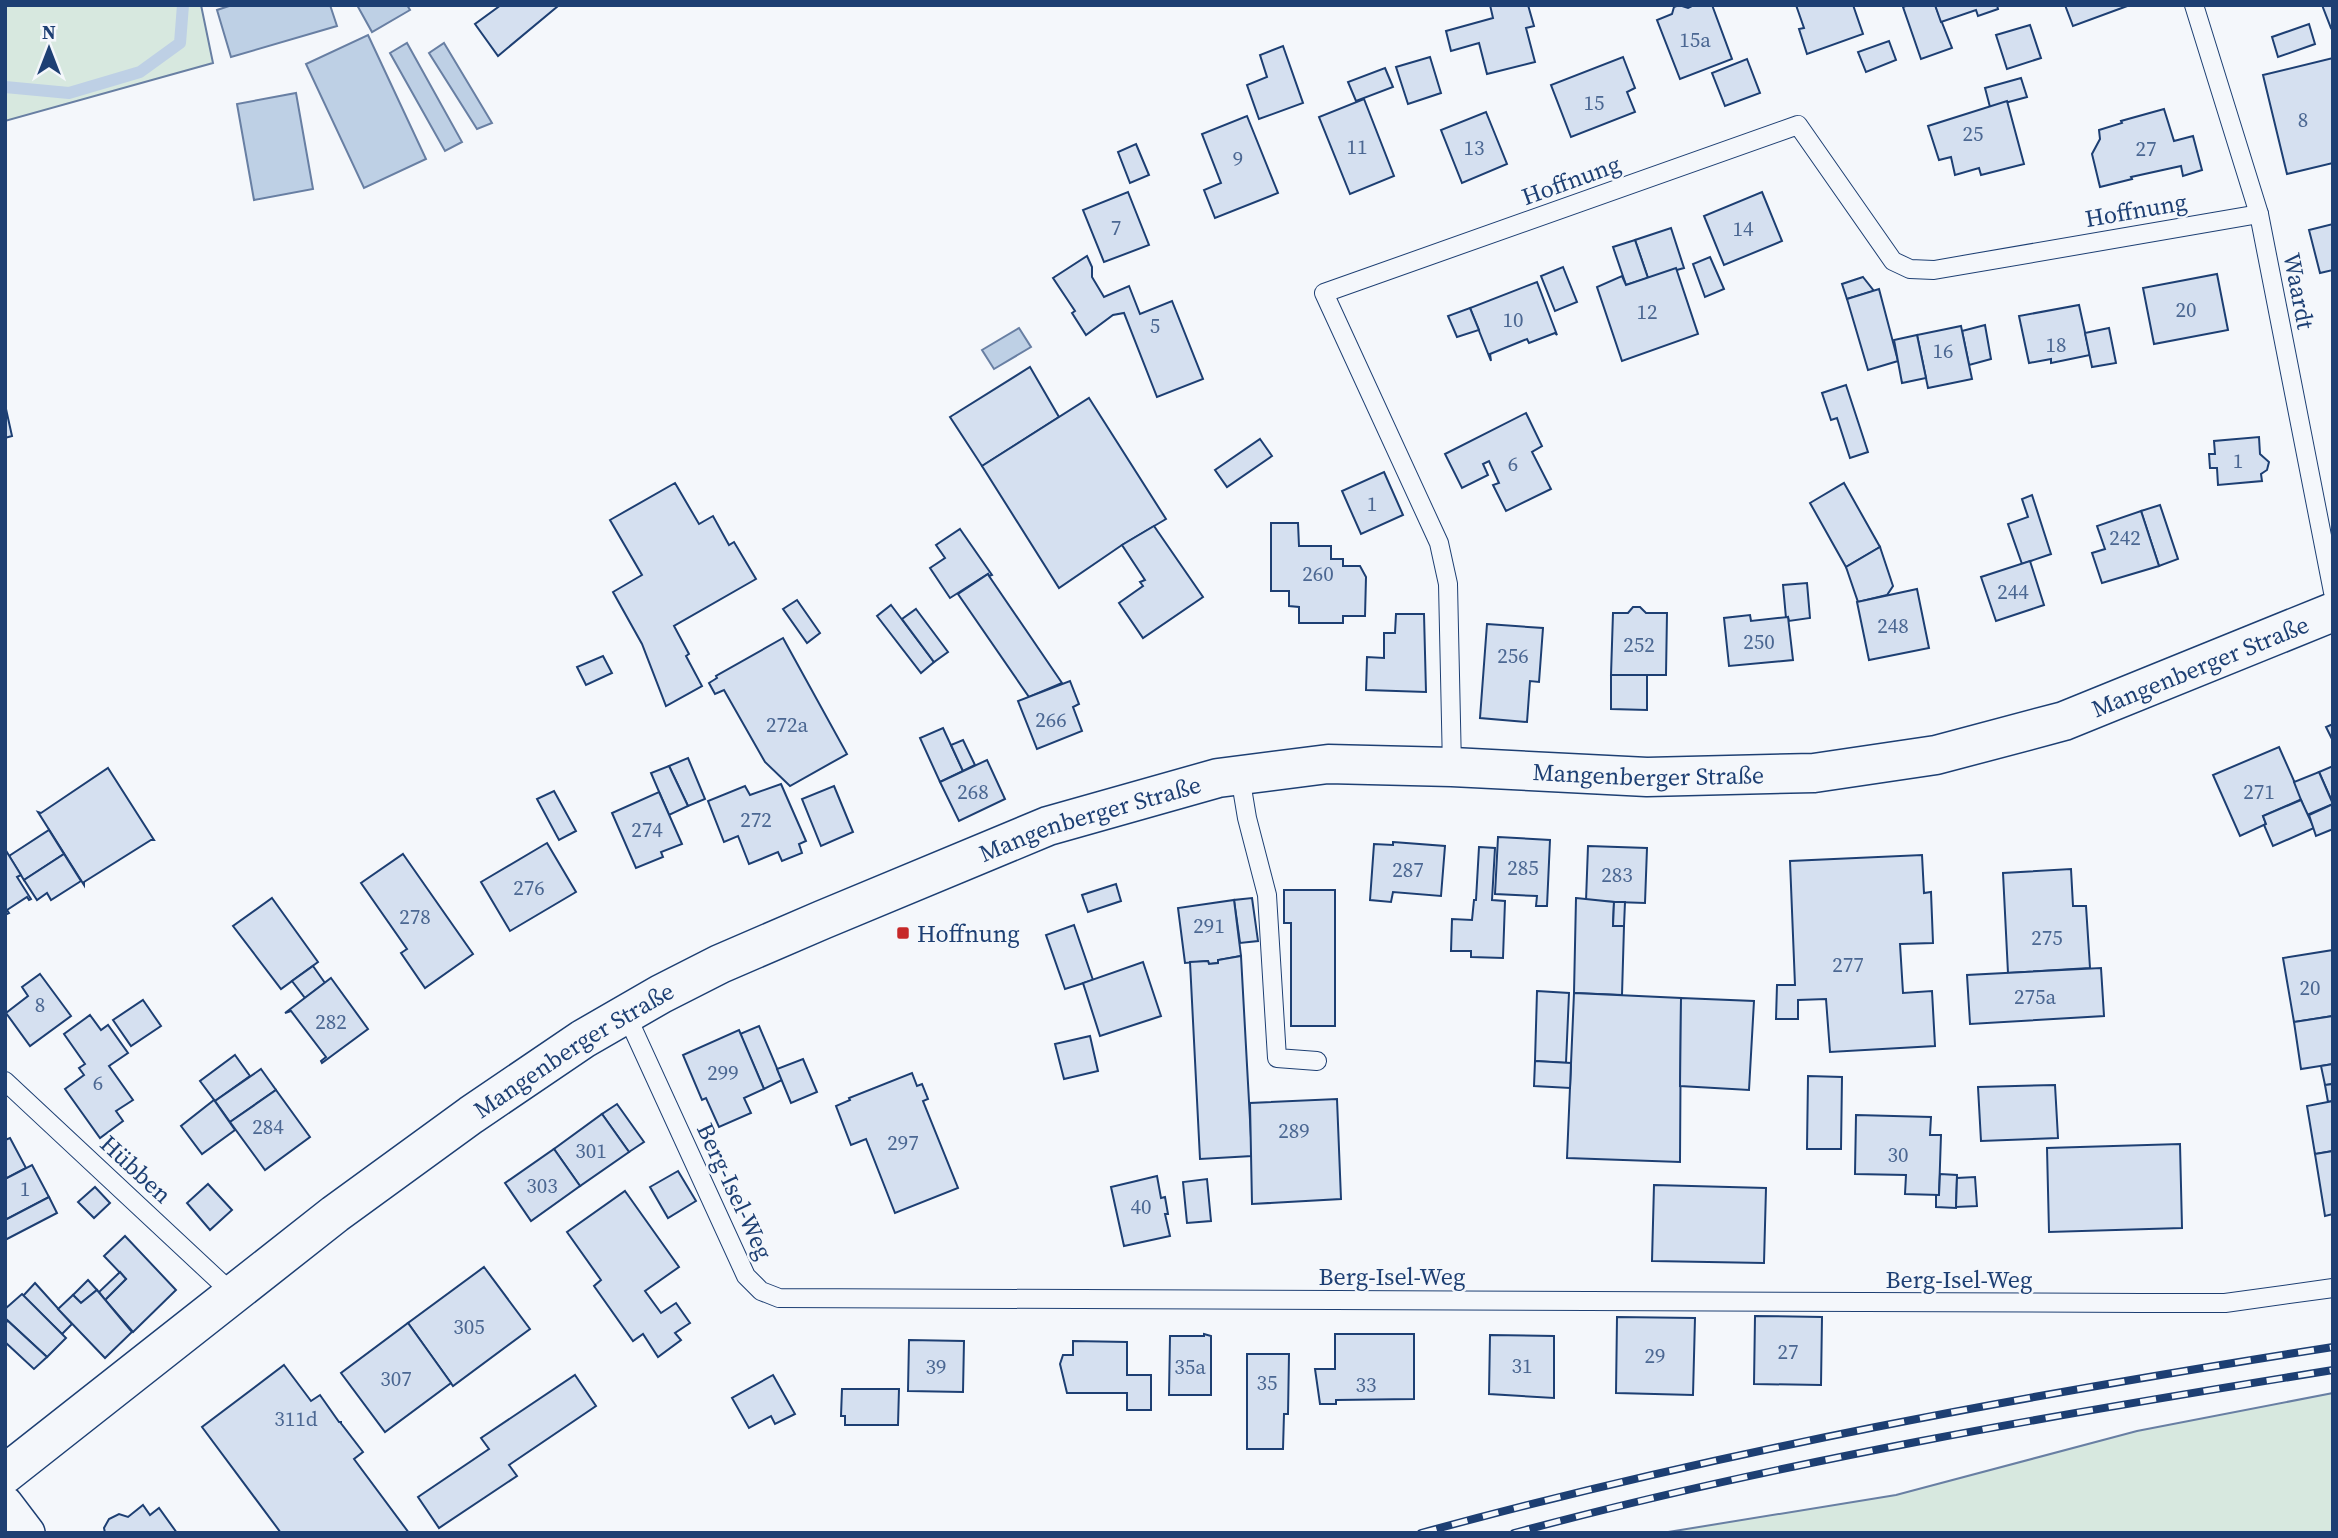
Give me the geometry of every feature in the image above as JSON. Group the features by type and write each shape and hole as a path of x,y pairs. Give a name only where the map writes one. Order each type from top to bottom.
{"main road":[{"name":"Mangenberger Straße","path":"5,1474 335,1214 471,1115 572,1046 720,964 822,919 1048,827 1219,778 1328,764 1647,777 1814,773 1936,755 2064,721 2333,612"}],"street":[{"path":"5,1504 27,1533"}],"lane":[{"name":"Waardt","path":"2194,5 2259,214 2333,592"},
{"name":"Hoffnung","path":"1452,767 1448,584 1439,543 1324,293 1798,124 1892,261 1910,269 1934,270 2259,214"},
{"path":"1240,776 1267,895 1277,1058 1317,1061"},
{"name":"Berg-Isel-Weg","path":"626,1014 746,1276 761,1291 779,1298 2142,1304 2225,1303 2333,1288"},
{"name":"Hübben","path":"5,1081 232,1293"}],"shaded area":[{"path":"5,5 201,5 213,63 5,121"},
{"path":"2333,1393 2333,1533 1662,1533 1896,1495 2137,1431"}],"water":[{"path":"232,5 330,5 337,26 231,57 217,10"},
{"path":"357,5 407,5 410,10 372,32"},
{"path":"368,35 426,159 364,188 306,64"},
{"path":"407,43 462,142 445,151 390,53"},
{"path":"444,43 492,123 477,129 429,53"},
{"path":"296,93 313,189 254,200 237,104"},
{"path":"1019,328 1031,347 994,369 982,350"}],"building":[{"path":"501,5 558,6 498,56 475,24"},
{"path":"1490,5 1528,5 1534,26 1526,28 1535,62 1487,74 1479,43 1451,51 1446,31 1493,18"},
{"path":"1679,5 1688,8 1694,5 1712,5 1732,59 1680,79 1657,20 1672,14 1674,7"},
{"path":"1796,5 1853,5 1863,34 1807,54 1799,29 1804,28"},
{"path":"1935,5 1952,48 1921,59 1903,7"},
{"path":"1935,5 1997,5 1998,9 1978,16 1976,10 1941,22"},
{"path":"2065,5 2130,5 2073,26"},
{"path":"2322,5 2333,5 2331,28"},
{"path":"2309,24 2315,44 2278,57 2272,37"},
{"path":"2030,25 2041,58 2007,69 1996,35"},
{"path":"1889,41 1896,60 1866,72 1858,52"},
{"path":"1283,46 1303,103 1259,119 1247,85 1267,77 1260,55"},
{"path":"1430,57 1441,93 1408,104 1396,67"},
{"path":"1623,57 1635,88 1627,92 1635,112 1571,137 1551,85"},
{"path":"2333,58 2333,163 2287,174 2263,75"},
{"path":"1747,59 1760,93 1725,106 1712,73"},
{"path":"1385,68 1393,87 1356,101 1348,82"},
{"path":"2021,78 2027,97 1990,107 1985,88"},
{"path":"1364,99 1394,176 1350,194 1319,117"},
{"path":"2007,101 2024,164 1981,175 1979,168 1955,175 1951,157 1939,160 1928,126"},
{"path":"2164,109 2174,141 2193,136 2202,170 2183,176 2181,166 2100,187 2092,154 2100,139 2099,130"},
{"path":"1486,112 1507,164 1462,183 1441,130"},
{"path":"1247,116 1278,193 1215,218 1204,190 1221,183 1202,134"},
{"path":"1136,144 1149,175 1130,183 1118,152"},
{"path":"1128,192 1149,245 1104,262 1083,210"},
{"path":"1762,192 1782,241 1724,265 1704,216"},
{"path":"2333,224 2333,270 2320,273 2309,230"},
{"path":"1671,228 1684,268 1648,278 1635,240"},
{"path":"1635,240 1648,278 1626,285 1613,247"},
{"path":"1087,256 1092,267 1092,277 1104,297 1129,286 1140,314 1172,301 1203,379 1157,397 1124,313 1113,315 1086,335 1072,313 1075,311 1053,278"},
{"path":"1710,257 1724,289 1705,297 1693,264"},
{"path":"1563,267 1577,302 1555,311 1541,276"},
{"path":"1676,268 1698,334 1622,361 1597,287 1622,276 1626,285"},
{"path":"2217,274 2228,330 2154,344 2143,288"},
{"path":"1863,277 1874,291 1847,299 1842,284"},
{"path":"1537,282 1557,335 1555,333 1529,343 1527,339 1490,354 1491,361 1470,308"},
{"path":"1879,289 1898,361 1868,370 1847,299"},
{"path":"2079,305 2090,355 2051,363 2051,359 2029,363 2019,316"},
{"path":"1470,308 1479,330 1457,337 1448,316"},
{"path":"1985,325 1991,359 1969,365 1962,331"},
{"path":"1961,326 1972,379 1928,388 1917,335"},
{"path":"2109,328 2116,363 2092,367 2085,333"},
{"path":"1917,335 1926,378 1902,383 1894,340"},
{"path":"1030,367 1059,417 982,466 950,417"},
{"path":"1846,385 1868,452 1850,458 1837,418 1831,420 1822,393"},
{"path":"1089,398 1166,519 1059,588 982,466"},
{"path":"5,409 12,436 5,438"},
{"path":"1526,413 1542,446 1532,452 1551,489 1506,511 1493,485 1499,483 1489,461 1483,464 1488,475 1462,488 1445,454"},
{"path":"2259,437 2260,454 2269,462 2267,470 2261,474 2262,481 2218,485 2217,468 2210,468 2209,454 2215,454 2214,441"},
{"path":"1260,439 1272,456 1227,487 1215,470"},
{"path":"1384,472 1403,515 1361,534 1342,491"},
{"path":"675,483 699,524 713,516 729,545 734,542 756,579 674,626 702,686 666,706 642,644 613,592 642,575 610,520"},
{"path":"1844,483 1880,547 1846,567 1810,503"},
{"path":"2032,495 2051,554 2022,564 2008,524 2028,517 2022,499"},
{"path":"2160,505 2178,559 2159,566 2141,511"},
{"path":"2141,511 2159,566 2102,583 2092,553 2105,549 2097,526"},
{"path":"1271,523 1298,523 1299,546 1331,546 1331,559 1343,559 1343,566 1360,566 1366,577 1365,616 1343,616 1343,623 1299,623 1299,607 1289,606 1289,591 1271,591"},
{"path":"1154,526 1203,597 1143,638 1119,603 1143,586 1140,582 1145,580 1122,545"},
{"path":"960,529 992,575 988,574 950,598 930,568 945,558 936,545"},
{"path":"1880,547 1893,586 1887,595 1858,602 1846,567"},
{"path":"2030,561 2044,605 1996,621 1981,577"},
{"path":"988,574 1062,683 1029,697 958,594"},
{"path":"1807,583 1810,618 1789,621 1788,617 1786,618 1783,585"},
{"path":"1917,589 1929,648 1869,660 1857,602"},
{"path":"797,600 820,633 807,643 783,609"},
{"path":"891,605 934,662 921,673 877,616"},
{"path":"1633,607 1640,607 1646,613 1667,613 1666,675 1611,675 1613,613 1628,613"},
{"path":"916,609 948,652 934,662 902,619"},
{"path":"1396,614 1424,614 1426,692 1366,690 1367,657 1384,658 1384,633 1395,633"},
{"path":"1750,615 1751,621 1788,617 1793,660 1729,666 1724,618"},
{"path":"1487,624 1543,628 1539,682 1530,681 1527,722 1480,718"},
{"path":"783,638 847,754 790,786 765,762 724,690 715,694 709,683 717,678 716,676"},
{"path":"603,656 612,673 586,685 577,667"},
{"path":"1611,675 1647,675 1647,710 1611,709"},
{"path":"1070,681 1079,704 1073,707 1082,731 1037,749 1018,701"},
{"path":"2333,724 2333,741 2326,727"},
{"path":"943,728 963,771 940,782 920,738"},
{"path":"963,740 975,765 963,771 951,745"},
{"path":"2279,747 2302,799 2263,816 2266,824 2240,836 2213,775"},
{"path":"688,758 705,799 688,806 669,766"},
{"path":"987,760 1005,799 959,821 940,782"},
{"path":"669,766 688,806 669,815 651,773"},
{"path":"2333,766 2333,804 2319,772"},
{"path":"108,768 154,840 84,882 84,885 38,812 41,813"},
{"path":"2319,772 2333,804 2307,815 2294,782"},
{"path":"781,784 806,841 799,844 802,853 782,861 778,852 749,864 738,836 724,842 708,801 745,786 750,795"},
{"path":"834,786 853,832 821,846 802,799"},
{"path":"554,791 576,831 559,840 537,799"},
{"path":"659,792 682,844 661,852 663,857 636,868 612,813"},
{"path":"2301,800 2314,828 2273,846 2263,816"},
{"path":"2333,804 2333,829 2316,836 2309,815"},
{"path":"49,830 64,854 24,880 9,856"},
{"path":"1498,837 1550,840 1547,906 1536,906 1537,896 1495,894"},
{"path":"1393,842 1445,846 1441,896 1393,892 1391,902 1370,900 1374,844 1393,845"},
{"path":"547,843 576,892 510,931 481,882"},
{"path":"1588,846 1647,848 1645,903 1586,901"},
{"path":"1479,847 1495,848 1492,900 1505,901 1503,958 1471,957 1471,951 1451,951 1452,919 1472,920"},
{"path":"5,849 21,875 17,877 31,899 27,897 7,910 9,913 5,915"},
{"path":"64,854 81,881 51,900 47,893 37,900 24,880"},
{"path":"403,854 473,954 425,988 401,953 407,949 361,883"},
{"path":"1922,855 1924,893 1931,892 1933,943 1900,944 1903,993 1932,991 1935,1046 1830,1052 1826,999 1798,1000 1798,1019 1776,1019 1777,985 1795,985 1790,861"},
{"path":"2071,869 2073,906 2086,906 2090,968 2008,973 2003,873"},
{"path":"1116,884 1121,901 1088,912 1082,895"},
{"path":"1284,890 1335,890 1335,1026 1291,1026 1291,923 1284,923"},
{"path":"272,898 318,962 281,989 233,926"},
{"path":"1252,898 1258,941 1240,943 1234,900"},
{"path":"1576,898 1614,902 1613,926 1624,926 1622,995 1574,993"},
{"path":"1234,900 1241,956 1218,960 1218,963 1185,963 1178,908"},
{"path":"1614,902 1625,902 1624,926 1613,926"},
{"path":"1074,925 1093,980 1065,989 1046,935"},
{"path":"2333,950 2333,1016 2294,1022 2283,958"},
{"path":"1241,956 1252,1156 1200,1159 1190,962 1218,963 1218,960"},
{"path":"1143,962 1161,1016 1100,1036 1083,983"},
{"path":"313,966 325,983 305,998 292,981"},
{"path":"2101,968 2104,1016 1970,1024 1967,975"},
{"path":"40,974 71,1016 30,1046 6,1013 28,996 22,987"},
{"path":"331,978 368,1029 322,1063 326,1057 291,1011 285,1013"},
{"path":"1537,991 1569,993 1566,1063 1535,1061"},
{"path":"1574,993 1681,998 1680,1162 1567,1158"},
{"path":"1681,998 1754,1001 1749,1090 1680,1086"},
{"path":"143,1000 161,1026 131,1046 113,1020"},
{"path":"90,1015 101,1030 108,1025 128,1053 109,1066 133,1100 116,1111 123,1121 100,1138 65,1089 84,1075 79,1068 85,1064 64,1034"},
{"path":"2333,1016 2333,1064 2301,1069 2294,1022"},
{"path":"759,1026 782,1080 764,1089 740,1034"},
{"path":"739,1030 764,1089 744,1098 751,1113 719,1127 706,1098 702,1100 683,1055"},
{"path":"1090,1036 1098,1071 1064,1079 1055,1044"},
{"path":"235,1055 250,1076 215,1101 200,1081"},
{"path":"803,1059 817,1092 791,1103 777,1069"},
{"path":"1535,1061 1571,1063 1570,1088 1534,1086"},
{"path":"2333,1064 2333,1084 2325,1085 2321,1066"},
{"path":"261,1069 276,1090 230,1122 215,1101"},
{"path":"912,1073 917,1086 922,1084 928,1099 923,1101 958,1188 895,1213 866,1139 851,1145 836,1106 850,1100 849,1098"},
{"path":"1808,1076 1842,1077 1841,1149 1807,1149"},
{"path":"2333,1084 2333,1101 2328,1102 2325,1085"},
{"path":"2055,1085 2058,1138 1981,1141 1978,1087"},
{"path":"276,1090 310,1137 265,1170 230,1122"},
{"path":"1337,1099 1341,1199 1252,1204 1250,1103"},
{"path":"214,1100 235,1130 202,1154 181,1126"},
{"path":"2333,1101 2333,1151 2315,1154 2307,1106"},
{"path":"617,1104 644,1142 629,1152 602,1114"},
{"path":"602,1114 629,1152 580,1186 554,1149"},
{"path":"1856,1115 1931,1117 1930,1135 1941,1135 1939,1195 1905,1194 1906,1175 1855,1174"},
{"path":"10,1138 26,1168 5,1179 5,1140"},
{"path":"2180,1144 2182,1228 2049,1232 2047,1148"},
{"path":"554,1149 580,1186 531,1221 505,1183"},
{"path":"2333,1151 2333,1214 2325,1216 2315,1154"},
{"path":"32,1165 49,1197 5,1220 5,1179"},
{"path":"678,1171 696,1201 668,1218 650,1187"},
{"path":"1940,1174 1957,1175 1956,1208 1936,1207"},
{"path":"1157,1176 1161,1198 1165,1197 1168,1214 1165,1214 1170,1236 1124,1246 1111,1187"},
{"path":"1975,1177 1977,1206 1956,1207 1957,1178"},
{"path":"1207,1179 1211,1221 1187,1223 1183,1182"},
{"path":"208,1184 232,1210 210,1230 187,1203"},
{"path":"1654,1185 1766,1188 1764,1263 1652,1261"},
{"path":"95,1187 110,1203 94,1218 78,1202"},
{"path":"625,1191 679,1267 645,1291 661,1313 676,1303 690,1323 675,1333 681,1340 658,1357 643,1334 633,1341 594,1286 601,1280 567,1232"},
{"path":"49,1197 57,1213 5,1240 5,1220"},
{"path":"125,1236 176,1290 133,1332 105,1300 126,1279 104,1256"},
{"path":"484,1267 530,1329 453,1386 408,1323"},
{"path":"120,1272 126,1279 105,1300 99,1292"},
{"path":"88,1280 97,1290 81,1303 73,1295"},
{"path":"35,1283 72,1324 62,1334 23,1296"},
{"path":"97,1290 132,1332 105,1358 58,1309 73,1295 81,1303"},
{"path":"22,1294 66,1338 47,1357 5,1318 5,1309"},
{"path":"1755,1316 1822,1317 1821,1385 1754,1384"},
{"path":"1617,1317 1695,1318 1693,1395 1616,1393"},
{"path":"8,1321 47,1357 34,1369 5,1342 5,1323"},
{"path":"408,1323 451,1383 385,1432 341,1373"},
{"path":"1335,1334 1414,1334 1414,1399 1336,1400 1336,1404 1320,1404 1315,1369 1335,1369"},
{"path":"1490,1335 1554,1336 1554,1398 1489,1394"},
{"path":"1170,1336 1211,1336 1211,1395 1169,1395"},
{"path":"909,1340 964,1341 963,1392 908,1391"},
{"path":"1073,1341 1127,1342 1127,1375 1151,1375 1151,1410 1127,1410 1127,1393 1067,1393 1060,1364 1063,1355 1073,1355"},
{"path":"1247,1354 1289,1354 1288,1414 1284,1414 1283,1449 1247,1449"},
{"path":"284,1365 311,1401 320,1395 363,1452 354,1459 409,1533 281,1533 202,1427"},
{"path":"575,1375 596,1406 509,1465 517,1476 439,1528 418,1497 489,1449 481,1438"},
{"path":"773,1375 795,1414 775,1424 771,1416 749,1428 732,1398"},
{"path":"842,1389 899,1389 898,1425 845,1425 845,1416 841,1416"},
{"path":"143,1505 150,1515 159,1508 177,1533 105,1533 104,1528 109,1519 119,1514 128,1517"}],"waterway":[{"path":"5,87 69,93 140,72 180,43 183,5"}],"railway":[{"path":"1421,1533 1647,1476 1874,1427 2333,1347"},
{"path":"1514,1533 1818,1461 2024,1422 2333,1370"}],"place":[{"name":"Hoffnung","path":"903,933"}]}
